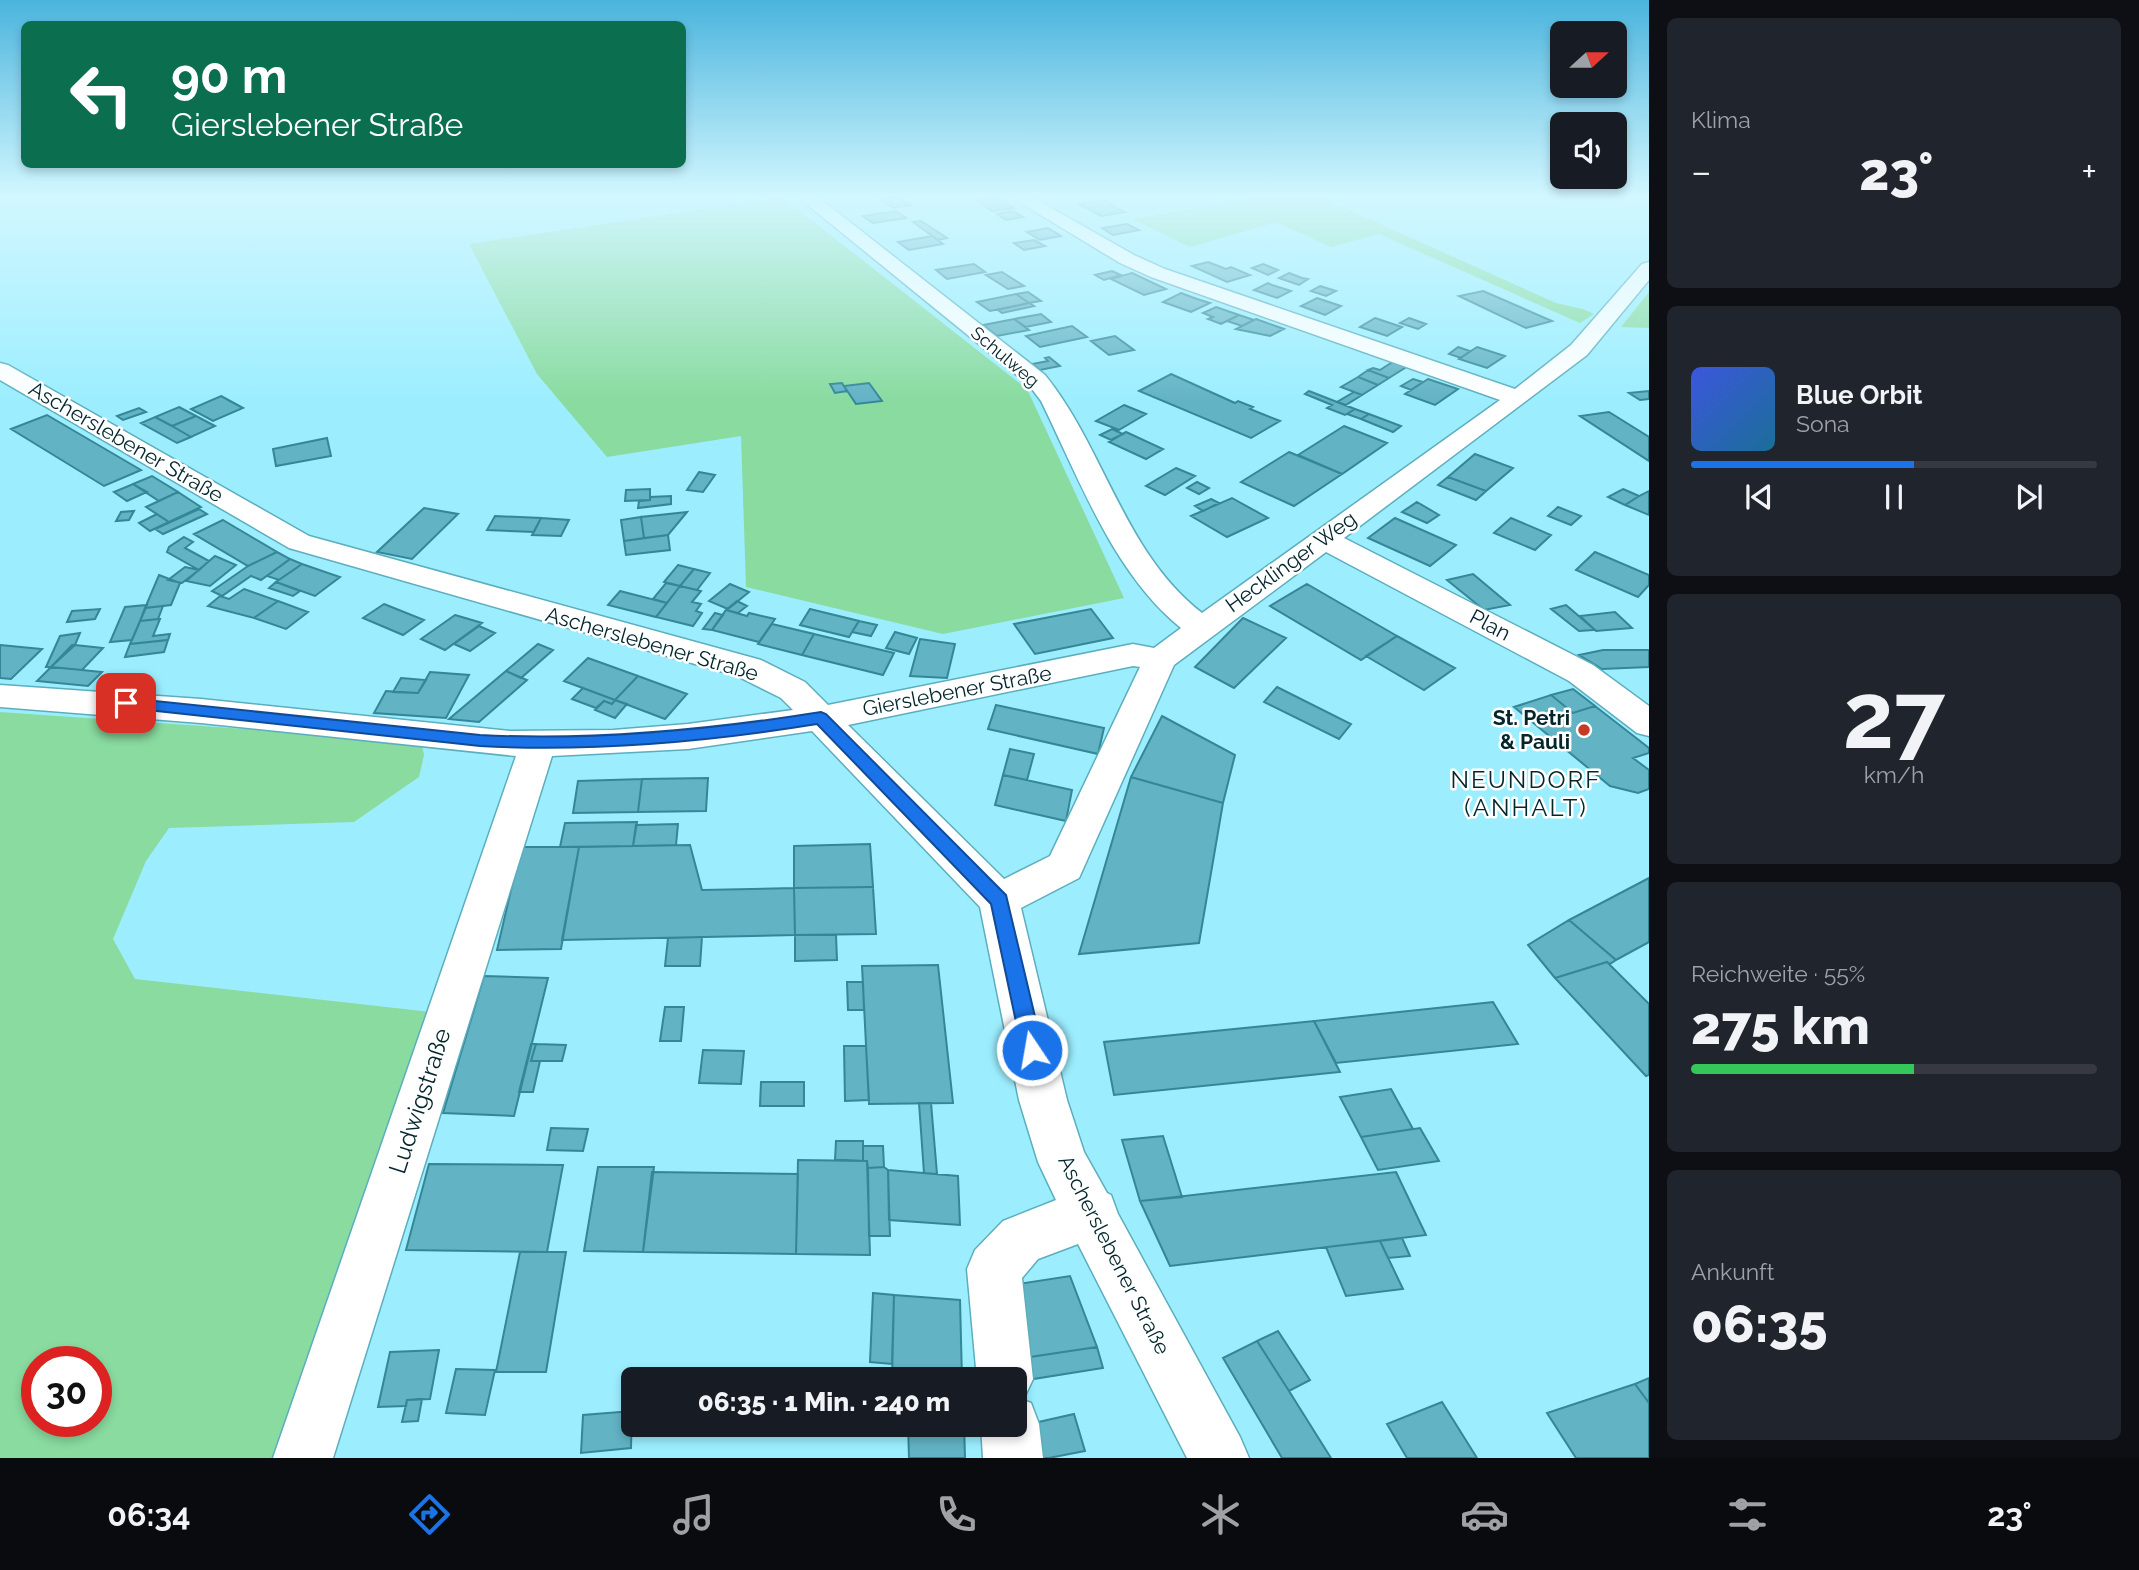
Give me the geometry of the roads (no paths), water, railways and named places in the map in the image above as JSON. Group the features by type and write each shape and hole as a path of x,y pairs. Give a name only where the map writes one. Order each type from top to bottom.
{"street":[{"name":"Schulweg","path":"893,265 1037,380 1052,399 1134,559 1168,601 1200,628"},
{"path":"1140,265 1518,398"},
{"name":"Hecklinger Weg","path":"999,900 1065,867 1160,659 1518,398 1583,347 1649,268"},
{"name":"Ascherslebener Straße","path":"0,370 299,542 749,668 793,690 999,900 1043,1100 1063,1162 1093,1213 1219,1458"},
{"name":"Plan","path":"1324,539 1581,673 1649,724"},
{"name":"Gierslebener Straße","path":"0,696 151,705 538,744 721,734 821,718 1133,655 1160,659"},
{"name":"Ludwigstraße","path":"303,1458 538,744"},
{"path":"1004,1367 994,1269 1021,1239 1093,1213"},
{"path":"1011,1437 1013,1458"}],"place":[{"name":"St. Petri & Pauli","path":"1584,730"}],"district":[{"name":"NEUNDORF (ANHALT)","path":"1526,794"}]}
